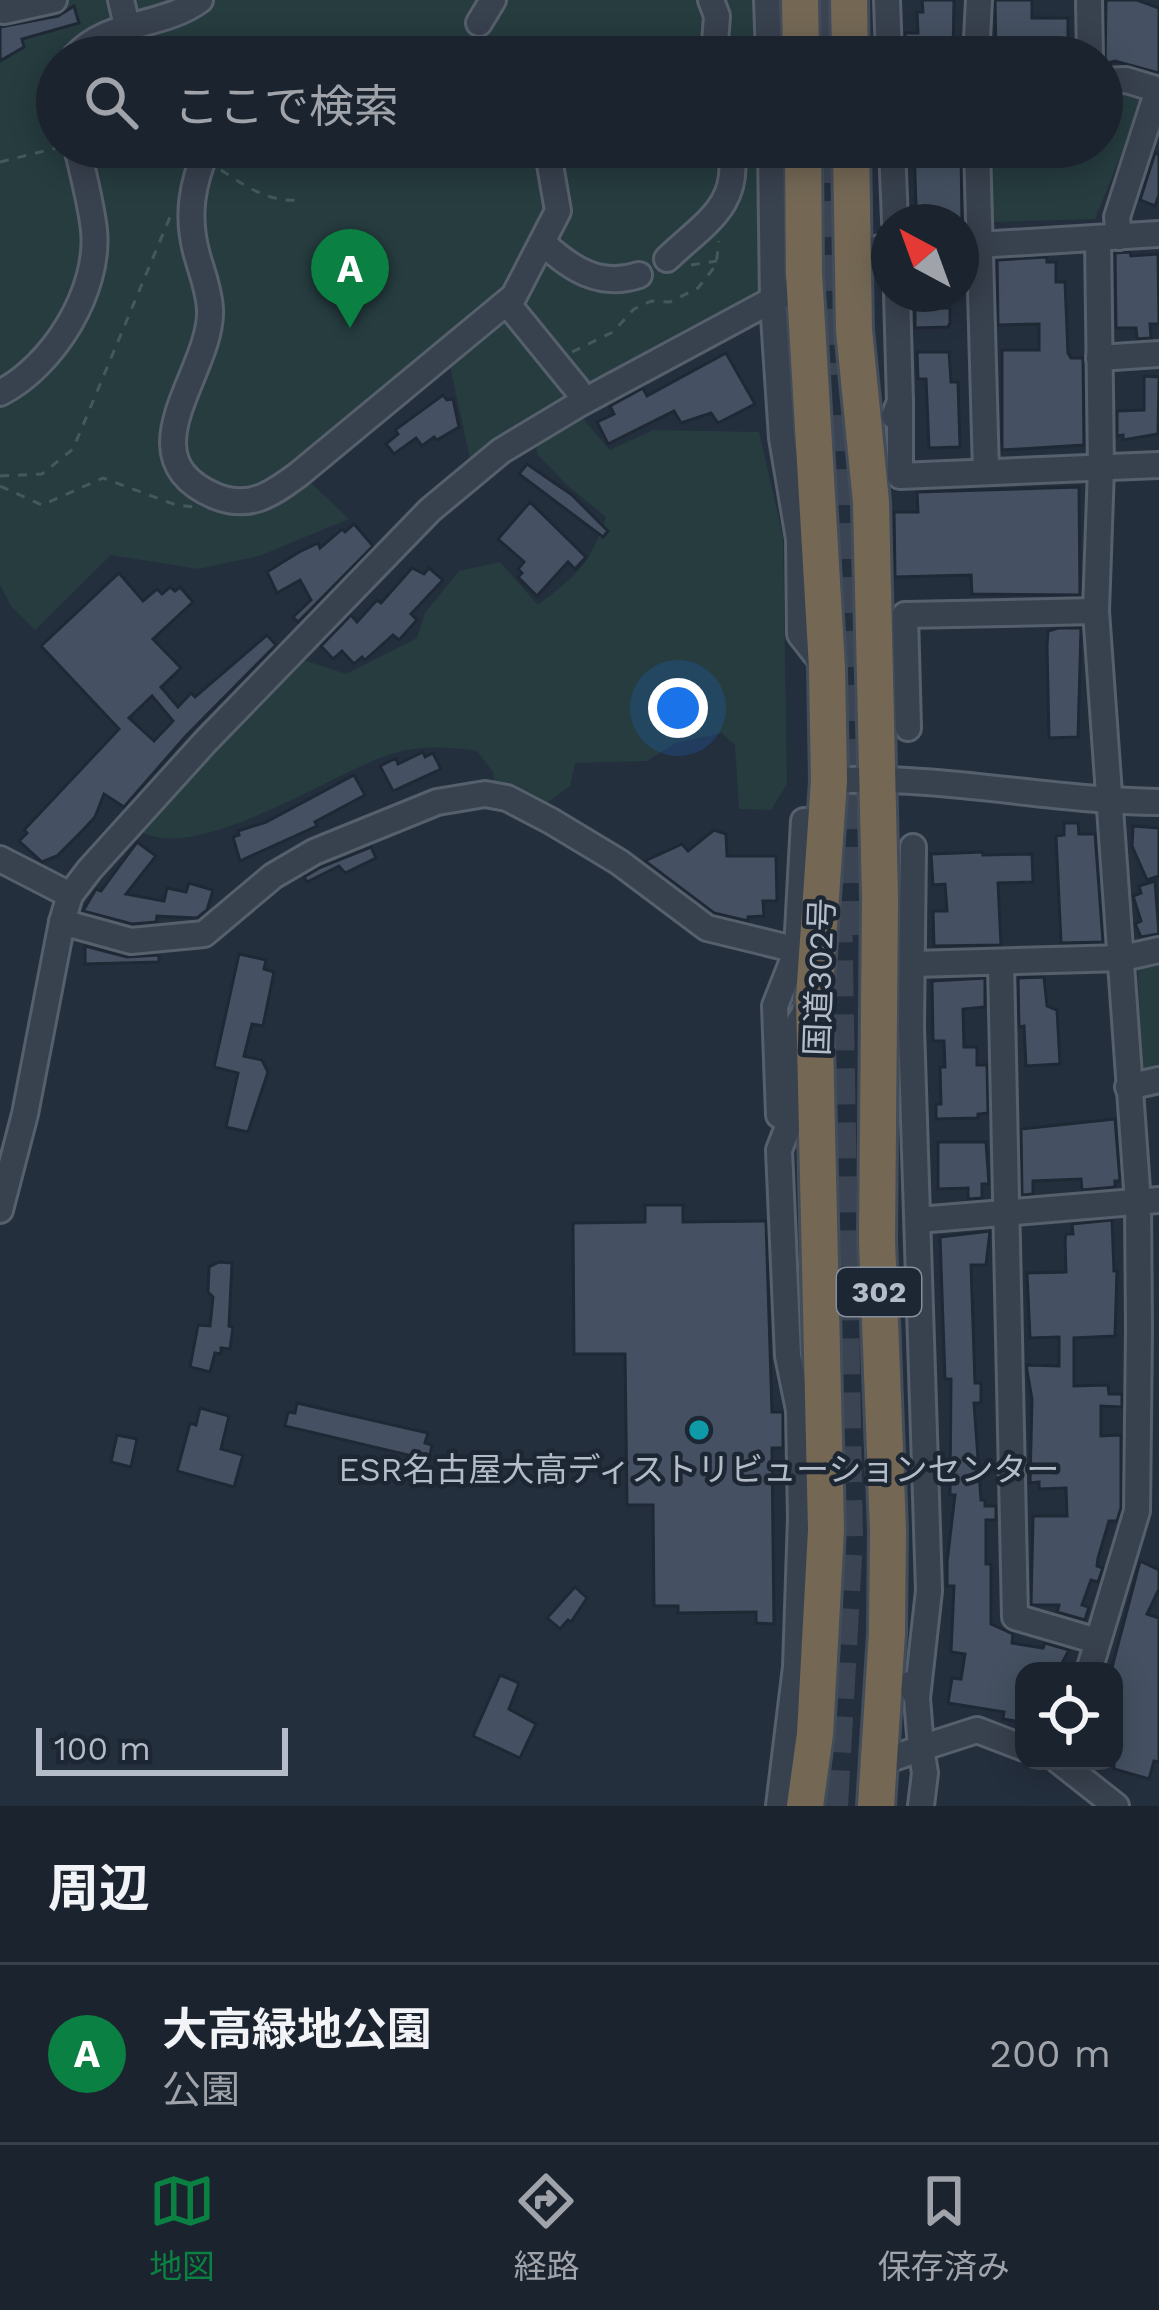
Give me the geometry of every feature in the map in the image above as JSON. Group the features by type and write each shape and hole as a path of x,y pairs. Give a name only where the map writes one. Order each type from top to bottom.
{"highway":[{"path":"800,0 801,36"},
{"path":"849,0 850,36"},
{"name":"国道302号","path":"802,168 829,781 814,998 826,1529 815,1734 805,1806"},
{"name":"国道302号","path":"851,168 854,330 871,502 888,607 876,778 880,898 877,1241 888,1531 876,1806"}],"street":[{"path":"2,0 4,11 54,0"},
{"path":"121,0 127,26"},
{"path":"107,36 178,13 200,0"},
{"path":"479,23 493,0"},
{"path":"711,0 717,16 716,36"},
{"path":"767,0 768,36"},
{"path":"887,0 888,36"},
{"path":"977,36 979,0"},
{"path":"1089,0 1090,36"},
{"path":"1091,1662 1137,1511 1149,1328 1149,1202 1128,1087 1123,958 1107,801 1096,611 1100,358 1109,237 1159,90 1123,80"},
{"path":"0,394 20,383 64,332 92,273 94,232 81,168"},
{"path":"201,168 189,212 210,309 208,339 171,436 178,464 193,484 238,504 272,494 286,484 507,303 558,211 551,168"},
{"path":"669,263 714,218 734,168"},
{"path":"772,168 781,296 782,438 799,539 800,634 827,668"},
{"path":"893,168 894,204"},
{"path":"973,204 976,168"},
{"path":"979,245 1159,233"},
{"path":"543,243 569,266 593,276 648,281"},
{"path":"0,1210 70,895 206,741 448,495 501,451 579,404 781,296"},
{"path":"507,303 577,389"},
{"path":"897,312 901,476 1159,465"},
{"path":"975,312 986,472"},
{"path":"1100,358 1159,354"},
{"path":"871,502 886,482 886,434 900,403"},
{"path":"908,728 888,607 1096,611"},
{"path":"829,781 876,778 1159,802"},
{"path":"62,922 131,941 204,934 273,876 314,852 437,802 485,794 507,798 619,862 707,928 796,950"},
{"path":"779,1806 796,1667 801,1518 799,1410 788,1356 779,1150 793,1114 775,1006 796,950 804,821"},
{"path":"913,847 911,1027 928,1591 917,1698 925,1773 921,1806"},
{"path":"0,859 70,895"},
{"path":"880,898 899,920 896,999 911,1027"},
{"path":"914,964 1123,958 1159,950"},
{"path":"1001,964 1015,1617 1097,1641"},
{"path":"787,1087 795,1029 814,998"},
{"path":"1128,1087 1159,1080"},
{"path":"918,1220 1149,1202"},
{"path":"887,1633 917,1698"},
{"path":"880,1763 977,1730 1015,1745"},
{"path":"1072,1770 1116,1806"}],"path":[{"path":"0,162 36,153"},
{"path":"227,168 262,195 281,202 301,200"},
{"path":"0,476 42,474 73,449 172,214"},
{"path":"556,363 613,332 634,309 698,289 717,261 714,218"},
{"path":"669,263 717,261"},
{"path":"648,281 663,302"},
{"path":"0,486 42,505 103,478 176,505 211,510 238,504"}],"green space":[{"path":"0,0 759,0 761,36 36,36 36,168 767,168 772,288 577,389 471,463 449,362 306,478 349,519 259,556 198,569 111,555 35,630 11,606 0,585"},
{"path":"1123,89 1147,91 1123,150"},
{"path":"990,168 1116,168 1095,219 991,222"},
{"path":"579,414 610,450 653,430 759,432 783,536 787,784 771,810 739,809 735,745 722,733 676,743 647,761 575,763 570,786 541,807 496,790 493,772 477,751 425,748 368,763 232,826 167,838 141,832 301,659 346,674 417,638 425,613 459,571 500,562 538,605 573,576 588,558 606,517 537,454 536,439"},
{"path":"1159,962 1159,1070 1140,1075 1138,966"}],"building":[{"path":"922,0 954,0 953,36 905,36 918,33 917,12 923,12"},
{"path":"995,0 1032,0 1032,18 1068,18 1068,36 996,36"},
{"path":"1106,0 1137,0 1159,8 1159,73 1123,63 1123,36 1105,36"},
{"path":"74,6 79,23 22,39 24,47 0,61 0,27 58,16"},
{"path":"1155,153 1159,155 1159,195 1155,206 1140,200"},
{"path":"915,168 961,168 962,204 916,204"},
{"path":"1130,252 1131,256 1158,254 1159,324 1150,324 1151,338 1137,339 1136,328 1116,328 1115,253"},
{"path":"1047,257 1047,262 1056,262 1056,282 1065,282 1068,353 1071,358 1083,358 1084,445 1002,450 1002,350 1039,350 1039,324 998,325 997,260"},
{"path":"915,312 950,312 948,327 915,328"},
{"path":"917,352 949,352 951,382 958,382 960,447 929,448 926,379 918,379"},
{"path":"726,353 755,404 718,423 711,413 681,423 674,411 608,444 597,422 614,414 610,406 643,388 647,396"},
{"path":"1144,376 1159,377 1158,434 1123,440 1123,435 1117,436 1117,411 1144,410"},
{"path":"443,395 453,399 459,427 422,446 416,438 394,454 386,444 398,434 395,430"},
{"path":"527,464 572,495 608,531 603,537 519,474"},
{"path":"1079,487 1080,595 972,594 971,575 895,577 894,512 918,512 917,492"},
{"path":"530,502 586,557 575,569 568,562 537,596 518,577 524,562 498,539"},
{"path":"354,524 373,546 298,622 293,617 311,600 300,580 277,593 267,572 318,543 320,548"},
{"path":"412,568 424,574 429,568 443,580 411,614 417,620 399,640 393,635 365,660 362,657 354,664 342,651 333,659 321,646 351,615 357,622 377,600 381,603"},
{"path":"119,573 143,601 157,589 162,594 170,587 175,591 180,587 193,602 153,639 181,668 161,687 178,707 267,635 276,645 124,807 104,794 95,817 57,856 42,862 19,841 27,833 24,830 119,729 41,646","holes":["152,696 173,721 154,741 129,718"]},
{"path":"1081,628 1078,737 1049,738 1048,631"},
{"path":"423,752 425,757 433,753 441,769 393,791 380,766 396,758 398,764"},
{"path":"354,775 365,795 315,822 317,826 240,861 233,837 238,831 266,822"},
{"path":"1064,823 1078,823 1079,834 1095,834 1103,942 1061,943 1056,836 1064,835"},
{"path":"1133,826 1159,828 1159,876 1147,880 1132,846"},
{"path":"714,830 726,834 727,856 776,856 777,901 763,901 764,916 748,917 748,921 714,913 645,861 682,844 688,851"},
{"path":"137,842 156,856 126,894 164,901 167,888 186,892 189,883 213,890 207,910 197,918 157,916 156,922 132,924 83,911"},
{"path":"371,847 376,858 345,873 339,866 307,882 304,877 321,867"},
{"path":"931,854 1032,854 1033,882 998,883 1001,945 934,946 933,911 947,911 945,884 933,885"},
{"path":"1155,881 1159,934 1141,937 1133,896 1141,893 1139,886"},
{"path":"85,946 127,957 159,955 159,962 85,964"},
{"path":"239,954 266,960 264,969 274,972 263,1026 252,1024 244,1056 262,1060 268,1072 248,1132 226,1127 238,1073 214,1067"},
{"path":"1044,977 1047,1006 1057,1010 1060,1064 1026,1066 1018,978"},
{"path":"985,978 985,1007 963,1009 964,1047 977,1047 977,1065 987,1065 988,1113 978,1118 936,1119 936,1104 941,1104 940,1067 945,1067 944,1041 933,1041 932,981"},
{"path":"1115,1119 1120,1181 1115,1181 1115,1187 1082,1190 1081,1179 1033,1181 1033,1194 1022,1195 1021,1129"},
{"path":"938,1142 986,1142 989,1184 982,1184 982,1198 968,1199 968,1188 938,1189"},
{"name":"ESR名古屋大高ディストリビューションセンター","path":"645,1205 683,1205 683,1222 766,1221 772,1412 783,1412 783,1448 772,1448 774,1624 756,1623 756,1612 678,1613 678,1606 654,1606 653,1505 627,1505 625,1354 574,1354 573,1223 645,1222"},
{"path":"1112,1220 1117,1271 1115,1336 1074,1338 1074,1386 1108,1385 1109,1394 1122,1394 1122,1407 1101,1406 1101,1436 1121,1435 1121,1508 1117,1521 1109,1521 1098,1558 1097,1566 1103,1568 1098,1582 1091,1580 1082,1605 1089,1607 1085,1620 1057,1612 1059,1605 1031,1605 1033,1516 1067,1516 1066,1488 1039,1489 1039,1482 1030,1483 1032,1399 1026,1365 1059,1366 1059,1337 1030,1338 1027,1273 1066,1272 1065,1240 1066,1234 1073,1234 1072,1224"},
{"path":"990,1231 986,1265 971,1265 975,1383 981,1383 981,1403 974,1403 981,1500 985,1506 996,1506 996,1520 986,1520 991,1624 1013,1634 1012,1643 1043,1648 1045,1643 1069,1650 1063,1662 1015,1662 1015,1721 1003,1719 1004,1712 948,1703 952,1678 961,1679 965,1654 951,1652 954,1586 947,1586 955,1495 950,1495 951,1379 945,1379 940,1237"},
{"path":"232,1263 229,1326 233,1327 230,1349 215,1353 210,1372 190,1367 198,1325 210,1326 209,1267"},
{"path":"297,1403 428,1433 429,1460 285,1426 288,1412 295,1413"},
{"path":"200,1408 229,1416 221,1449 243,1455 234,1487 177,1471 190,1423 196,1425"},
{"path":"117,1435 137,1439 131,1467 111,1462"},
{"path":"1140,1561 1159,1570 1159,1589 1147,1614 1159,1618 1159,1762 1154,1761 1149,1779 1118,1770 1123,1770 1123,1662 1113,1662"},
{"path":"575,1587 587,1598 571,1622 560,1629 547,1618"},
{"path":"500,1675 519,1683 509,1709 536,1724 520,1758 473,1736"}],"tunnel":[{"path":"823,0 824,36"},
{"path":"824,168 826,375"},
{"path":"848,415 856,935"},
{"path":"830,1806 845,1540 834,904"}],"place":[{"name":"大高緑地公園","path":"350,328"},
{"name":"ESR名古屋大高ディストリビューションセンター","path":"699,1430"}]}
